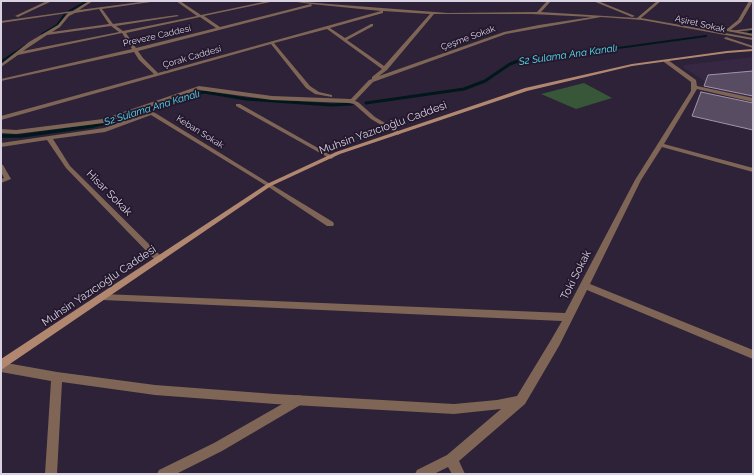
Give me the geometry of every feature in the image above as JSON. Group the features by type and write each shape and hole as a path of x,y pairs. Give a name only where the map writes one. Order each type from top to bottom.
{"main road":[{"name":"Muhsin Yazıcıoğlu Caddesi","path":"1,366 269,185 331,157 525,90 632,65 753,49"}],"street":[{"path":"2,23 50,1"},
{"path":"1,66 45,34 59,26 72,12 91,1"},
{"path":"2,23 156,1"},
{"path":"178,1 220,29"},
{"path":"17,54 273,1"},
{"path":"292,1 433,13 538,13 641,19 659,1"},
{"path":"538,13 549,1"},
{"name":"Aşiret Sokak","path":"595,1 641,19 726,38 753,49"},
{"path":"730,31 740,21 751,1"},
{"name":"Preveze Caddesi","path":"1,80 136,50 315,4"},
{"path":"100,8 113,26 122,32 141,59 158,75"},
{"name":"Çorak Caddesi","path":"1,118 327,28 386,10"},
{"path":"45,34 113,26 196,13"},
{"path":"371,81 385,68 433,13"},
{"name":"Çeşme Sokak","path":"352,101 371,81 505,33 601,16"},
{"name":"Aşiret Sokak","path":"641,19 753,39"},
{"path":"344,40 372,25"},
{"path":"327,28 385,68"},
{"path":"730,31 753,29"},
{"path":"730,31 753,35"},
{"path":"272,43 308,88 317,93 352,101 373,118 398,133"},
{"path":"666,60 694,81 694,87 753,100"},
{"name":"Toki Sokak","path":"421,474 451,460 522,400 568,317 638,180 694,91 694,87"},
{"path":"1,131 16,132 104,121 199,88 272,98 352,101"},
{"path":"238,105 331,157"},
{"name":"Keban Sokak","path":"1,145 105,130 152,113 269,185"},
{"name":"Hisar Sokak","path":"49,138 68,167 159,259"},
{"path":"660,145 753,170"},
{"path":"1,166 8,179 1,181"},
{"path":"269,185 330,224"},
{"path":"584,285 753,355"},
{"path":"103,297 568,317"},
{"path":"1,366 57,377 154,390 298,400 454,409 497,405 522,400"},
{"path":"51,474 57,377"},
{"path":"162,474 218,447 298,400"},
{"path":"451,460 459,474"}],"shaded area":[{"path":"753,57 753,99 705,87 706,82 683,67 684,65"}],"green space":[{"path":"584,83 612,98 576,109 541,94"}],"building":[{"path":"753,71 753,96 704,86 708,75"},
{"path":"701,92 753,103 753,130 692,116"}],"waterway":[{"name":"S2 Sulama Ana Kanalı","path":"69,11 87,1"},
{"name":"S2 Sulama Ana Kanalı","path":"42,34 57,25 65,14"},
{"name":"S2 Sulama Ana Kanalı","path":"749,32 753,31"},
{"name":"S2 Sulama Ana Kanalı","path":"574,54 706,36"},
{"name":"S2 Sulama Ana Kanalı","path":"13,54 26,45"},
{"name":"S2 Sulama Ana Kanalı","path":"1,62 15,53"},
{"name":"S2 Sulama Ana Kanalı","path":"574,54 582,53"},
{"name":"S2 Sulama Ana Kanalı","path":"366,103 464,89 485,81 510,64 518,61 574,54"},
{"name":"S2 Sulama Ana Kanalı","path":"109,122 130,117 185,96 204,92 246,99 331,105 352,104"},
{"name":"S2 Sulama Ana Kanalı","path":"109,122 113,121"},
{"name":"S2 Sulama Ana Kanalı","path":"1,136 21,136 93,126 109,122"}]}
